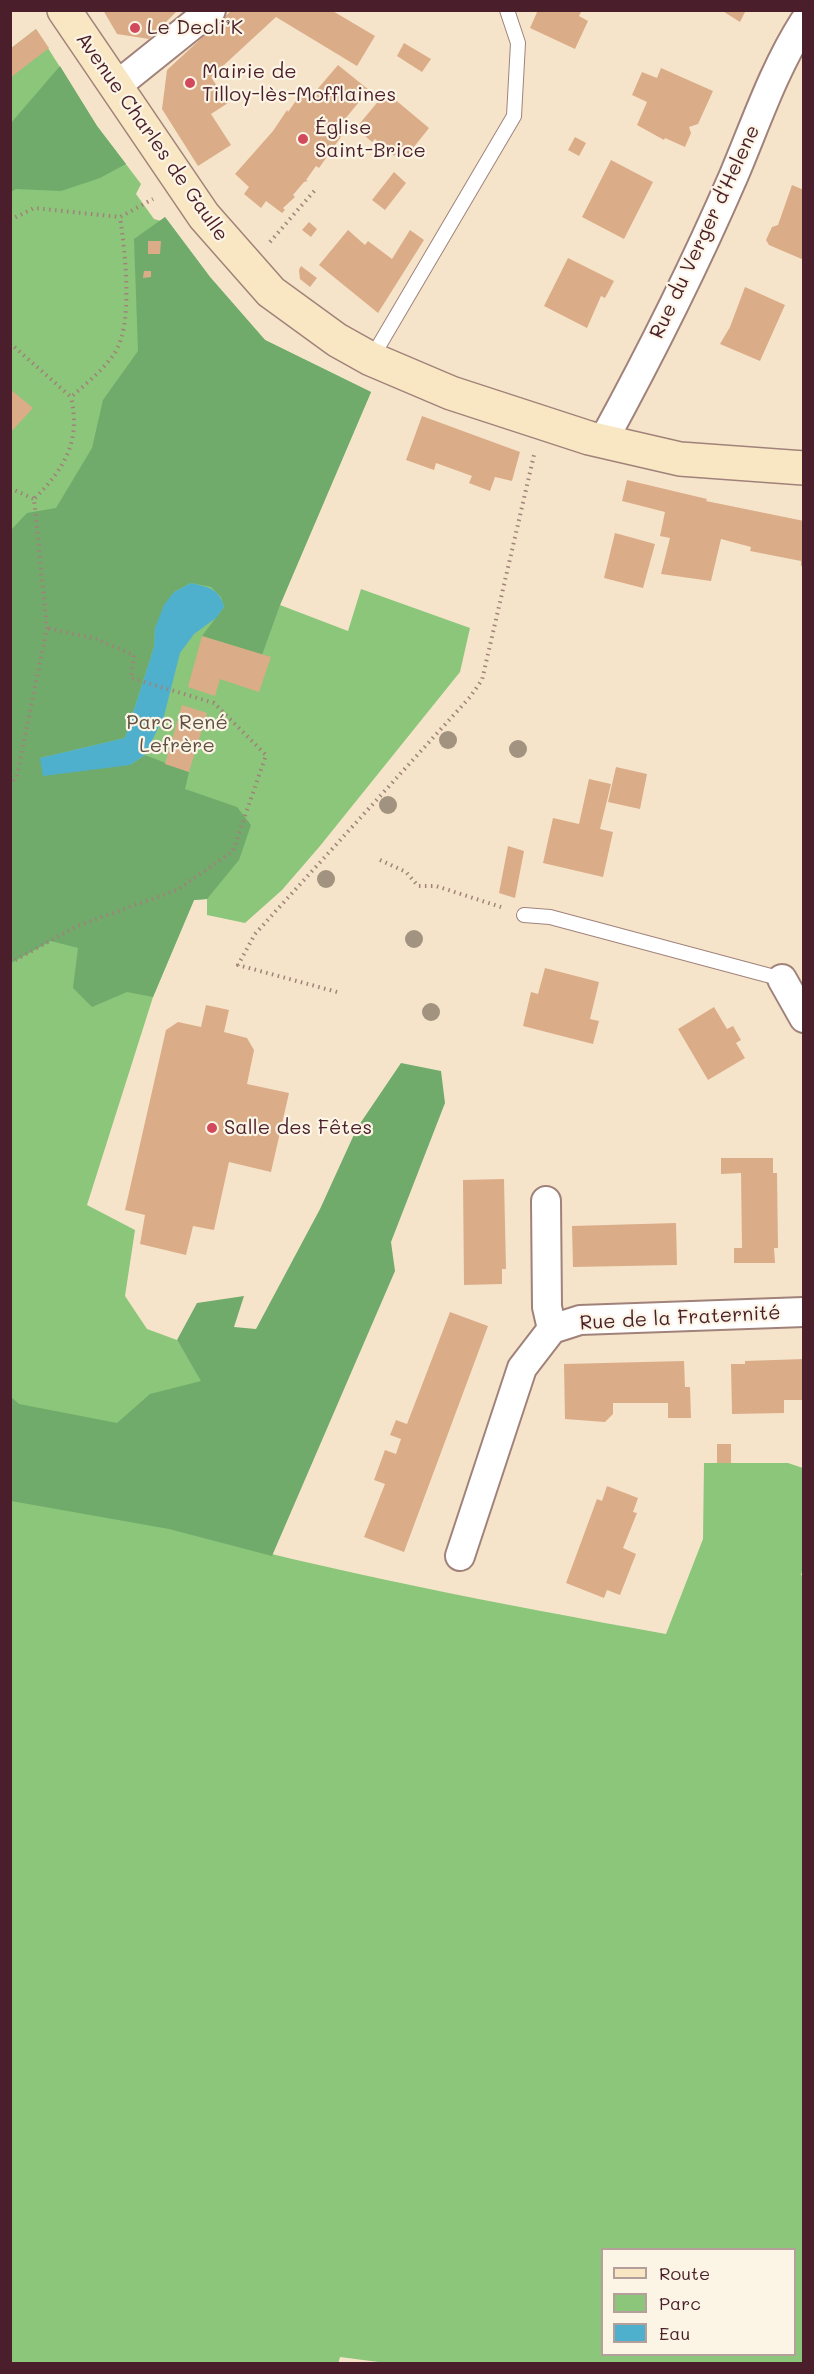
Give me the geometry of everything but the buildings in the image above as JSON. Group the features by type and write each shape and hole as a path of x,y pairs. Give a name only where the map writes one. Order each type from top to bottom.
{"street":[{"name":"Avenue Charles de Gaulle","path":"64,10 204,216 271,292 336,340 371,359 451,393 603,441 680,459 804,468"},
{"path":"115,87 211,10"},
{"name":"Rue du Verger d'Helene","path":"603,441 640,374 733,177 768,90 804,21"},
{"path":"782,979 804,1018"},
{"path":"546,1202 547,1307 552,1329"},
{"name":"Rue de la Fraternité","path":"460,1556 522,1368 552,1329 580,1320 804,1312"}],"lane":[{"path":"371,359 514,116 518,43 507,10"},
{"path":"524,915 550,917 782,979"}],"path":[{"path":"250,267 315,190"},
{"path":"10,220 34,208 120,217 127,279 124,319 116,352 72,397"},
{"path":"10,344 72,397 76,417 74,439 52,481 34,499"},
{"path":"337,992 238,965 255,934 470,697 482,680 543,422"},
{"path":"10,488 34,499"},
{"path":"10,786 17,775 46,628 34,499"},
{"path":"10,963 77,926 177,890 233,851 266,755 214,703 140,678 131,678 134,655 96,639 46,628"},
{"path":"380,860 406,872 418,886 436,886 524,915"}],"green space":[{"name":"Parc René Lefrère","path":"36,29 97,126 141,184 136,194 154,219 161,221 165,217 210,277 265,340 371,392 280,605 348,631 361,589 470,628 460,672 282,890 245,923 207,915 207,899 194,900 153,997 87,1205 135,1230 125,1296 147,1329 177,1340 202,1381 169,1528 292,1559 416,1586 666,1634 703,1539 704,1463 788,1463 803,1468 804,1566 801,1575 804,1576 804,2363 394,2364 340,2357 338,2364 11,2364 10,49"},
{"path":"60,66 97,126 126,164 100,178 61,191 16,189 11,192 11,123"},
{"path":"165,217 210,277 265,340 371,392 280,605 262,655 202,636 224,607 221,597 211,587 191,583 174,592 155,628 154,647 125,738 40,758 130,765 145,755 189,772 185,789 237,807 251,825 239,860 207,899 194,900 153,997 127,992 92,1007 73,988 78,948 51,941 11,963 10,531 27,513 56,508 92,448 103,400 138,351 134,239"},
{"path":"401,1063 441,1071 445,1103 391,1242 395,1271 272,1556 169,1529 11,1501 11,1397 19,1404 117,1423 150,1394 201,1381 177,1340 197,1303 244,1296 234,1327 256,1329 320,1209 357,1128"}],"water":[{"path":"191,583 216,593 220,596 224,607 216,618 194,634 180,653 164,716 145,755 130,765 43,776 40,758 125,738 154,647 155,628 164,605 174,592"}],"place":[{"name":"Le Decli’K","path":"135,28"},
{"name":"Mairie de Tilloy-lès-Mofflaines","path":"190,83"},
{"name":"Église Saint-Brice","path":"303,139"},
{"name":"Salle des Fêtes","path":"212,1128"}]}
